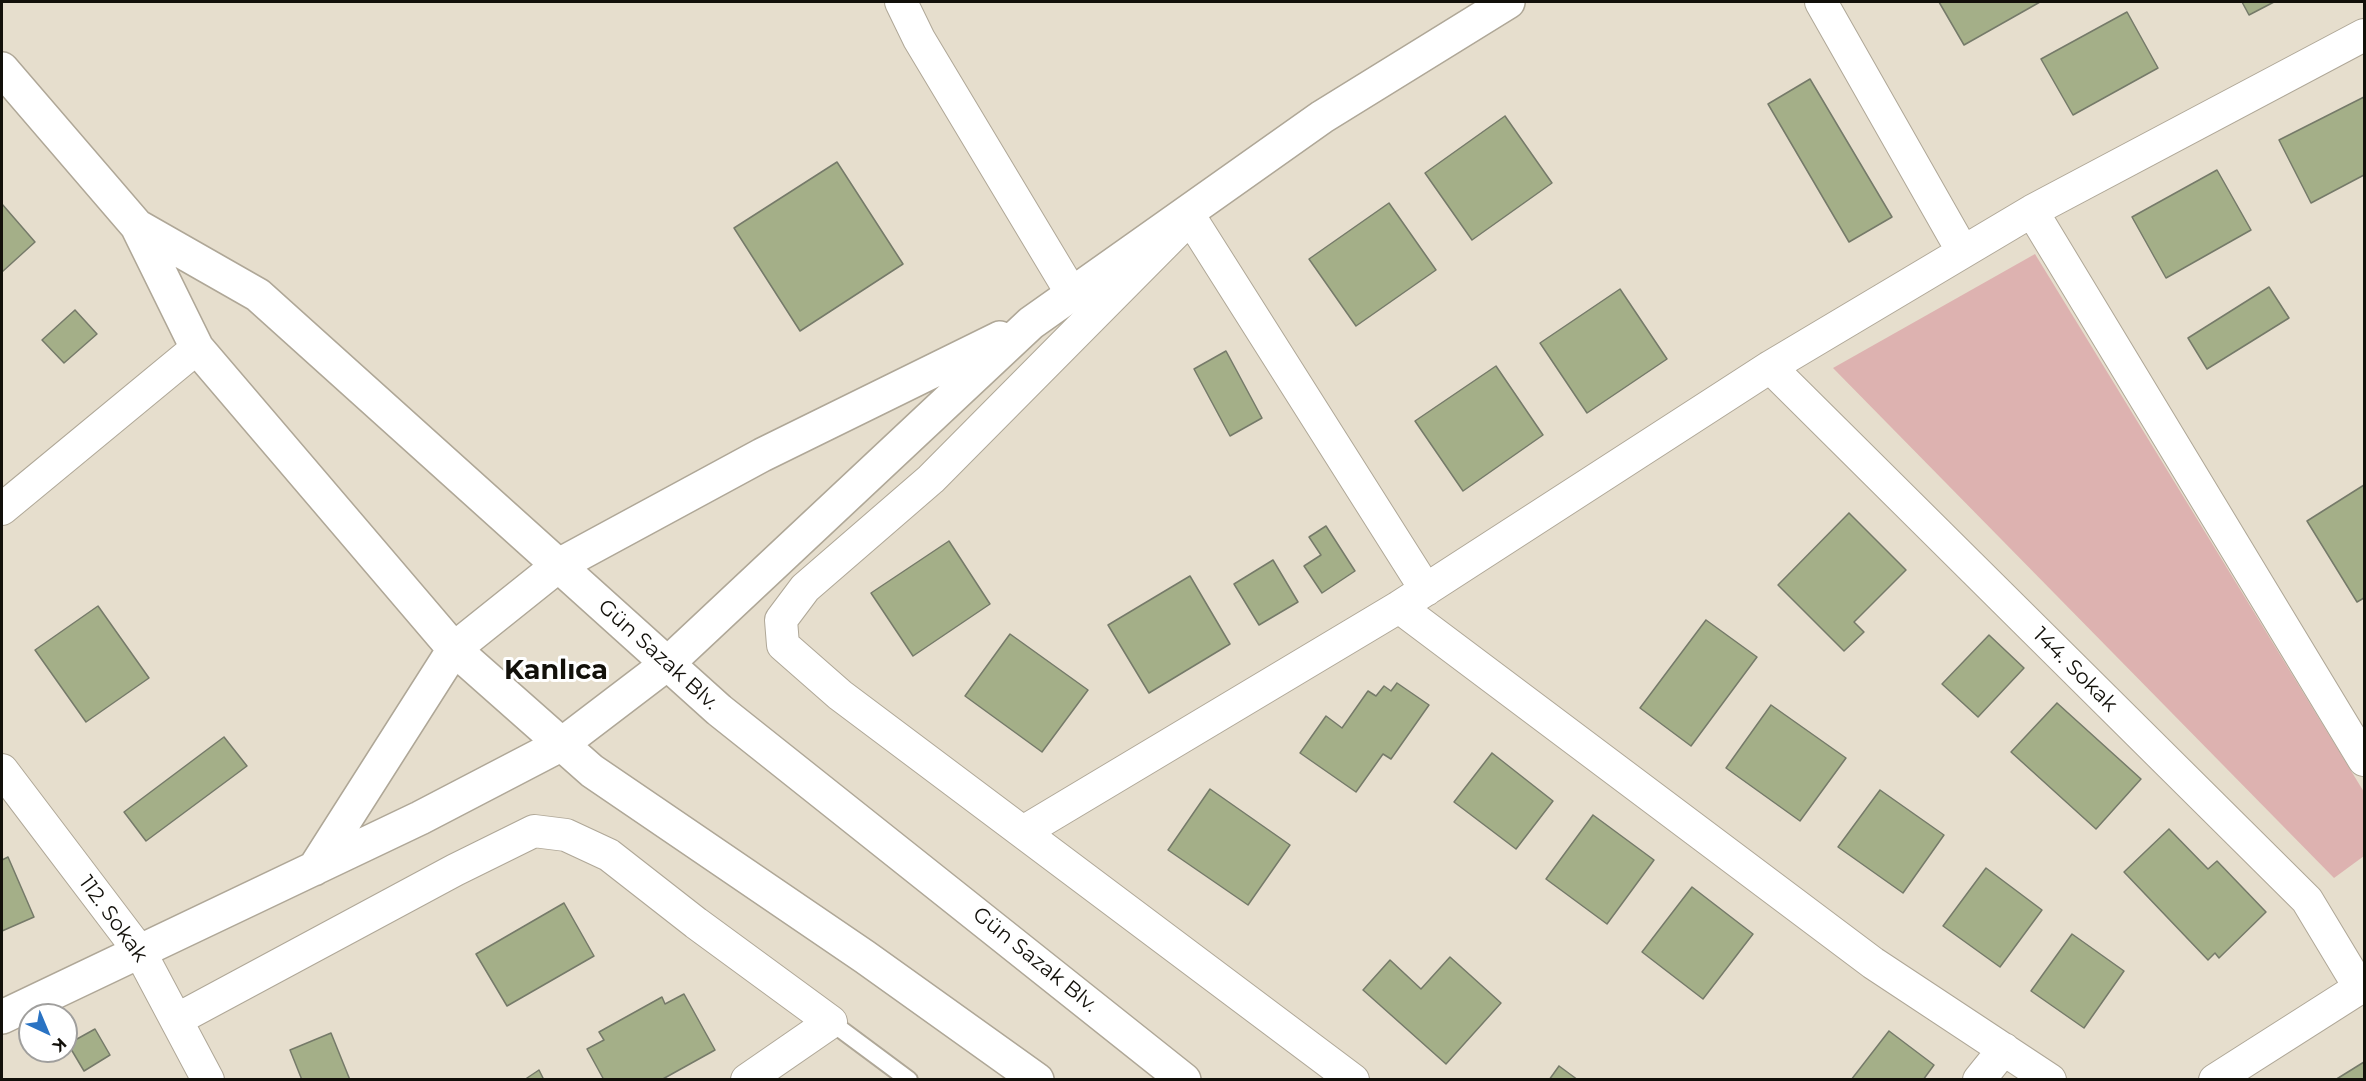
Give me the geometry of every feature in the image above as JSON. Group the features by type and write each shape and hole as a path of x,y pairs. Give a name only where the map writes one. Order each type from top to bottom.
{"street":[{"path":"900,2 919,39 1072,294"},
{"path":"2,1017 420,818 562,744 667,664 1031,323 1322,117 1508,2"},
{"path":"1821,2 1963,252"},
{"path":"1023,832 1399,608 1770,367 1963,252 2032,212 2364,35"},
{"name":"Gün Sazak Blv.","path":"2,69 137,226 197,348 454,649 592,771 865,957 1037,1080"},
{"path":"1215,193 931,479 805,588 781,620 783,645 840,695 1353,1080"},
{"path":"2032,212 2364,760"},
{"path":"1190,218 1426,590"},
{"name":"Gün Sazak Blv.","path":"137,226 258,296 719,710 1185,1080"},
{"path":"314,869 454,649 559,565 762,454 1031,323"},
{"path":"2,509 197,348"},
{"name":"144. Sokak","path":"1770,367 2307,900 2362,986"},
{"path":"1399,608 1874,963 2050,1080"},
{"name":"112. Sokak","path":"2,770 140,952 207,1080"},
{"path":"177,1020 455,870 534,831 566,835 609,855 696,923 831,1022 747,1080"},
{"path":"2215,1080 2362,986"},
{"path":"1979,1080 2004,1049"}],"lane":[{"path":"831,1022 909,1080"}],"shaded area":[{"path":"2035,254 2364,792 2364,856 2334,878 1833,368"}],"building":[{"path":"1939,2 2040,2 1964,45"},
{"path":"2242,2 2274,2 2249,15"},
{"path":"2127,12 2158,68 2073,115 2041,59"},
{"path":"1810,79 1892,217 1849,242 1768,104"},
{"path":"2364,97 2364,175 2311,203 2279,140"},
{"path":"1505,116 1552,183 1472,240 1425,173"},
{"path":"837,162 903,264 800,331 734,228"},
{"path":"2217,170 2251,230 2166,278 2132,217"},
{"path":"1389,203 1436,270 1356,326 1309,259"},
{"path":"2,204 35,242 2,272"},
{"path":"2269,287 2289,318 2207,369 2188,338"},
{"path":"1620,289 1667,359 1587,413 1540,343"},
{"path":"75,310 97,334 64,363 42,340"},
{"path":"1226,351 1262,418 1230,436 1194,369"},
{"path":"1496,366 1543,435 1463,491 1415,421"},
{"path":"2364,485 2364,598 2357,602 2307,521"},
{"path":"1849,513 1906,570 1854,622 1864,632 1844,651 1778,585"},
{"path":"1326,526 1355,571 1322,593 1304,566 1321,555 1309,537"},
{"path":"949,541 990,604 913,656 871,593"},
{"path":"1273,560 1298,602 1259,625 1234,584"},
{"path":"1190,576 1230,644 1149,693 1108,625"},
{"path":"98,606 149,678 86,722 35,650"},
{"path":"1706,620 1757,657 1691,746 1640,708"},
{"path":"1010,634 1088,690 1042,752 965,696"},
{"path":"1989,635 2024,668 1978,717 1942,684"},
{"path":"1397,683 1429,705 1391,759 1383,754 1356,792 1300,753 1326,716 1342,728 1368,691 1376,696 1384,686 1391,691"},
{"path":"2057,703 2141,779 2096,829 2011,752"},
{"path":"1771,705 1846,758 1800,821 1726,768"},
{"path":"224,737 247,766 146,841 124,812"},
{"path":"1492,753 1553,801 1516,849 1454,802"},
{"path":"1210,789 1290,845 1248,905 1168,850"},
{"path":"1880,790 1944,835 1903,893 1838,847"},
{"path":"1593,815 1654,860 1607,924 1546,879"},
{"path":"2169,829 2208,869 2217,861 2266,912 2219,958 2215,953 2208,960 2124,872"},
{"path":"8,857 34,917 2,931 2,860"},
{"path":"1986,868 2042,910 2000,967 1943,926"},
{"path":"1692,887 1753,934 1703,999 1642,952"},
{"path":"564,903 594,956 507,1006 476,954"},
{"path":"2072,934 2124,971 2084,1028 2031,991"},
{"path":"1450,957 1501,1003 1446,1064 1363,990 1390,960 1421,989"},
{"path":"684,994 715,1050 661,1080 604,1080 587,1049 604,1040 599,1032 662,997 665,1004"},
{"path":"95,1029 110,1055 84,1071 78,1061 78,1038"},
{"path":"1889,1031 1934,1065 1923,1080 1851,1080"},
{"path":"331,1033 350,1080 302,1080 290,1050"},
{"path":"2364,1062 2364,1080 2335,1080"},
{"path":"1559,1066 1578,1080 1549,1080"},
{"path":"539,1070 544,1080 524,1080"}],"district":[{"name":"Kanlıca","path":"556,671"}]}
